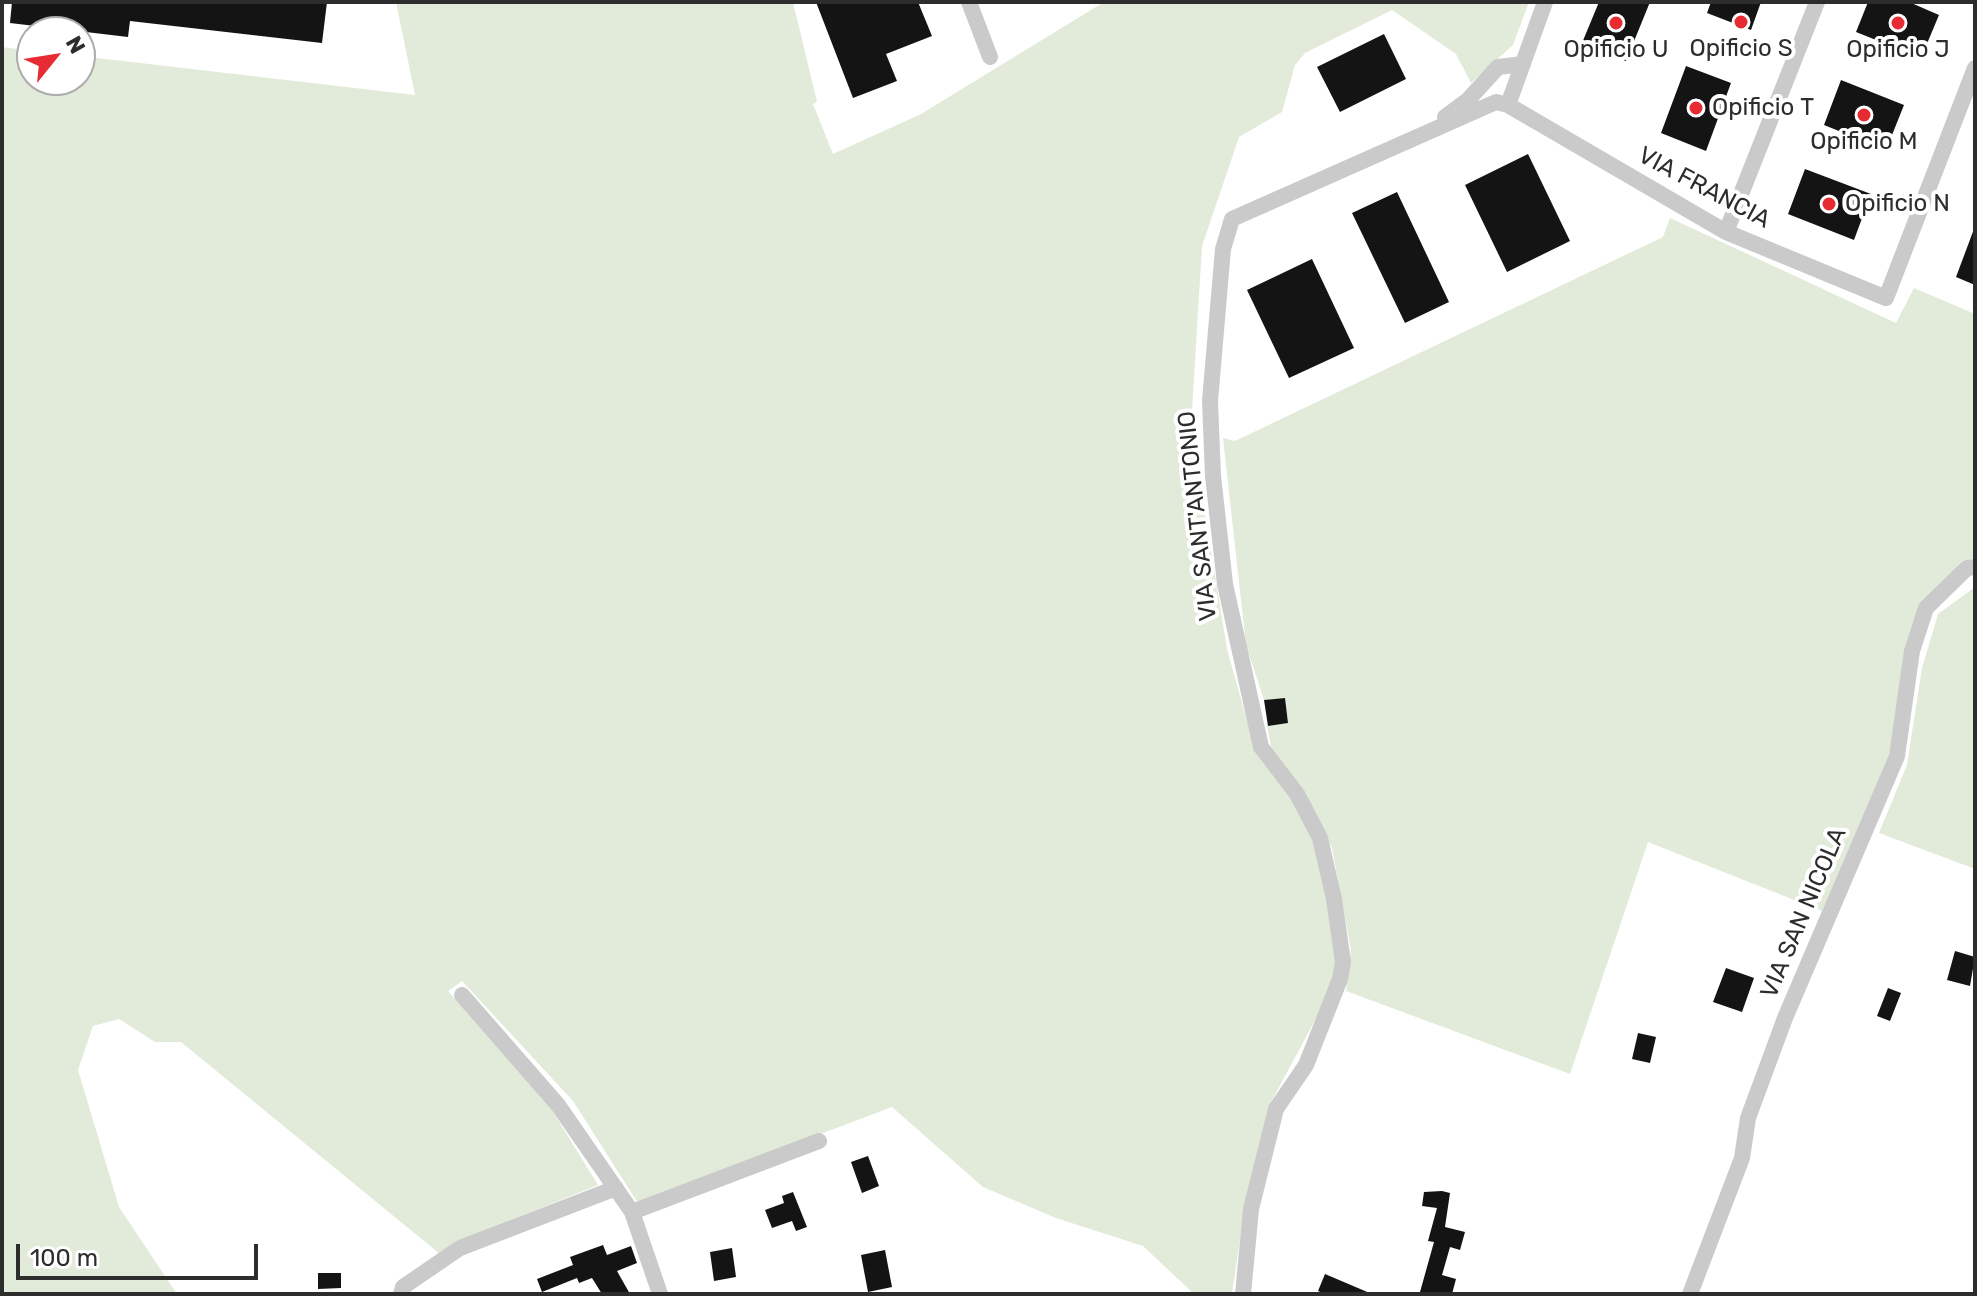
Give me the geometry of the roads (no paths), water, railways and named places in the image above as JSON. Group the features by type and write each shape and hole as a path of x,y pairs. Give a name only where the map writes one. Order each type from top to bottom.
{"street":[{"path":"969,2 990,57"},
{"path":"1424,133 1502,104 1523,64 1545,2"},
{"path":"1726,232 1817,2"},
{"path":"1424,133 1468,100 1498,67 1523,64"},
{"name":"VIA FRANCIA","path":"1502,104 1726,232 1886,298 1975,68"},
{"path":"1482,83 1502,104"},
{"name":"VIA SANT'ANTONIO","path":"1243,1294 1251,1209 1276,1109 1306,1065 1340,979 1343,962 1334,899 1320,838 1297,794 1261,747 1225,584 1213,476 1210,401 1223,249 1232,219 1424,133"},
{"name":"VIA SAN NICOLA","path":"1690,1294 1742,1158 1748,1118 1785,1018 1897,756 1912,651 1926,608 1967,568 1975,567"},
{"path":"462,995 558,1105 632,1212 660,1294"},
{"path":"632,1212 819,1141"},
{"path":"401,1294 403,1287 460,1248 616,1188"}],"place":[{"name":"Opificio S","path":"1741,22"},
{"name":"Opificio U","path":"1616,23"},
{"name":"Opificio J","path":"1898,23"},
{"name":"Opificio T","path":"1696,108"},
{"name":"Opificio M","path":"1864,115"},
{"name":"Opificio N","path":"1829,204"}]}
